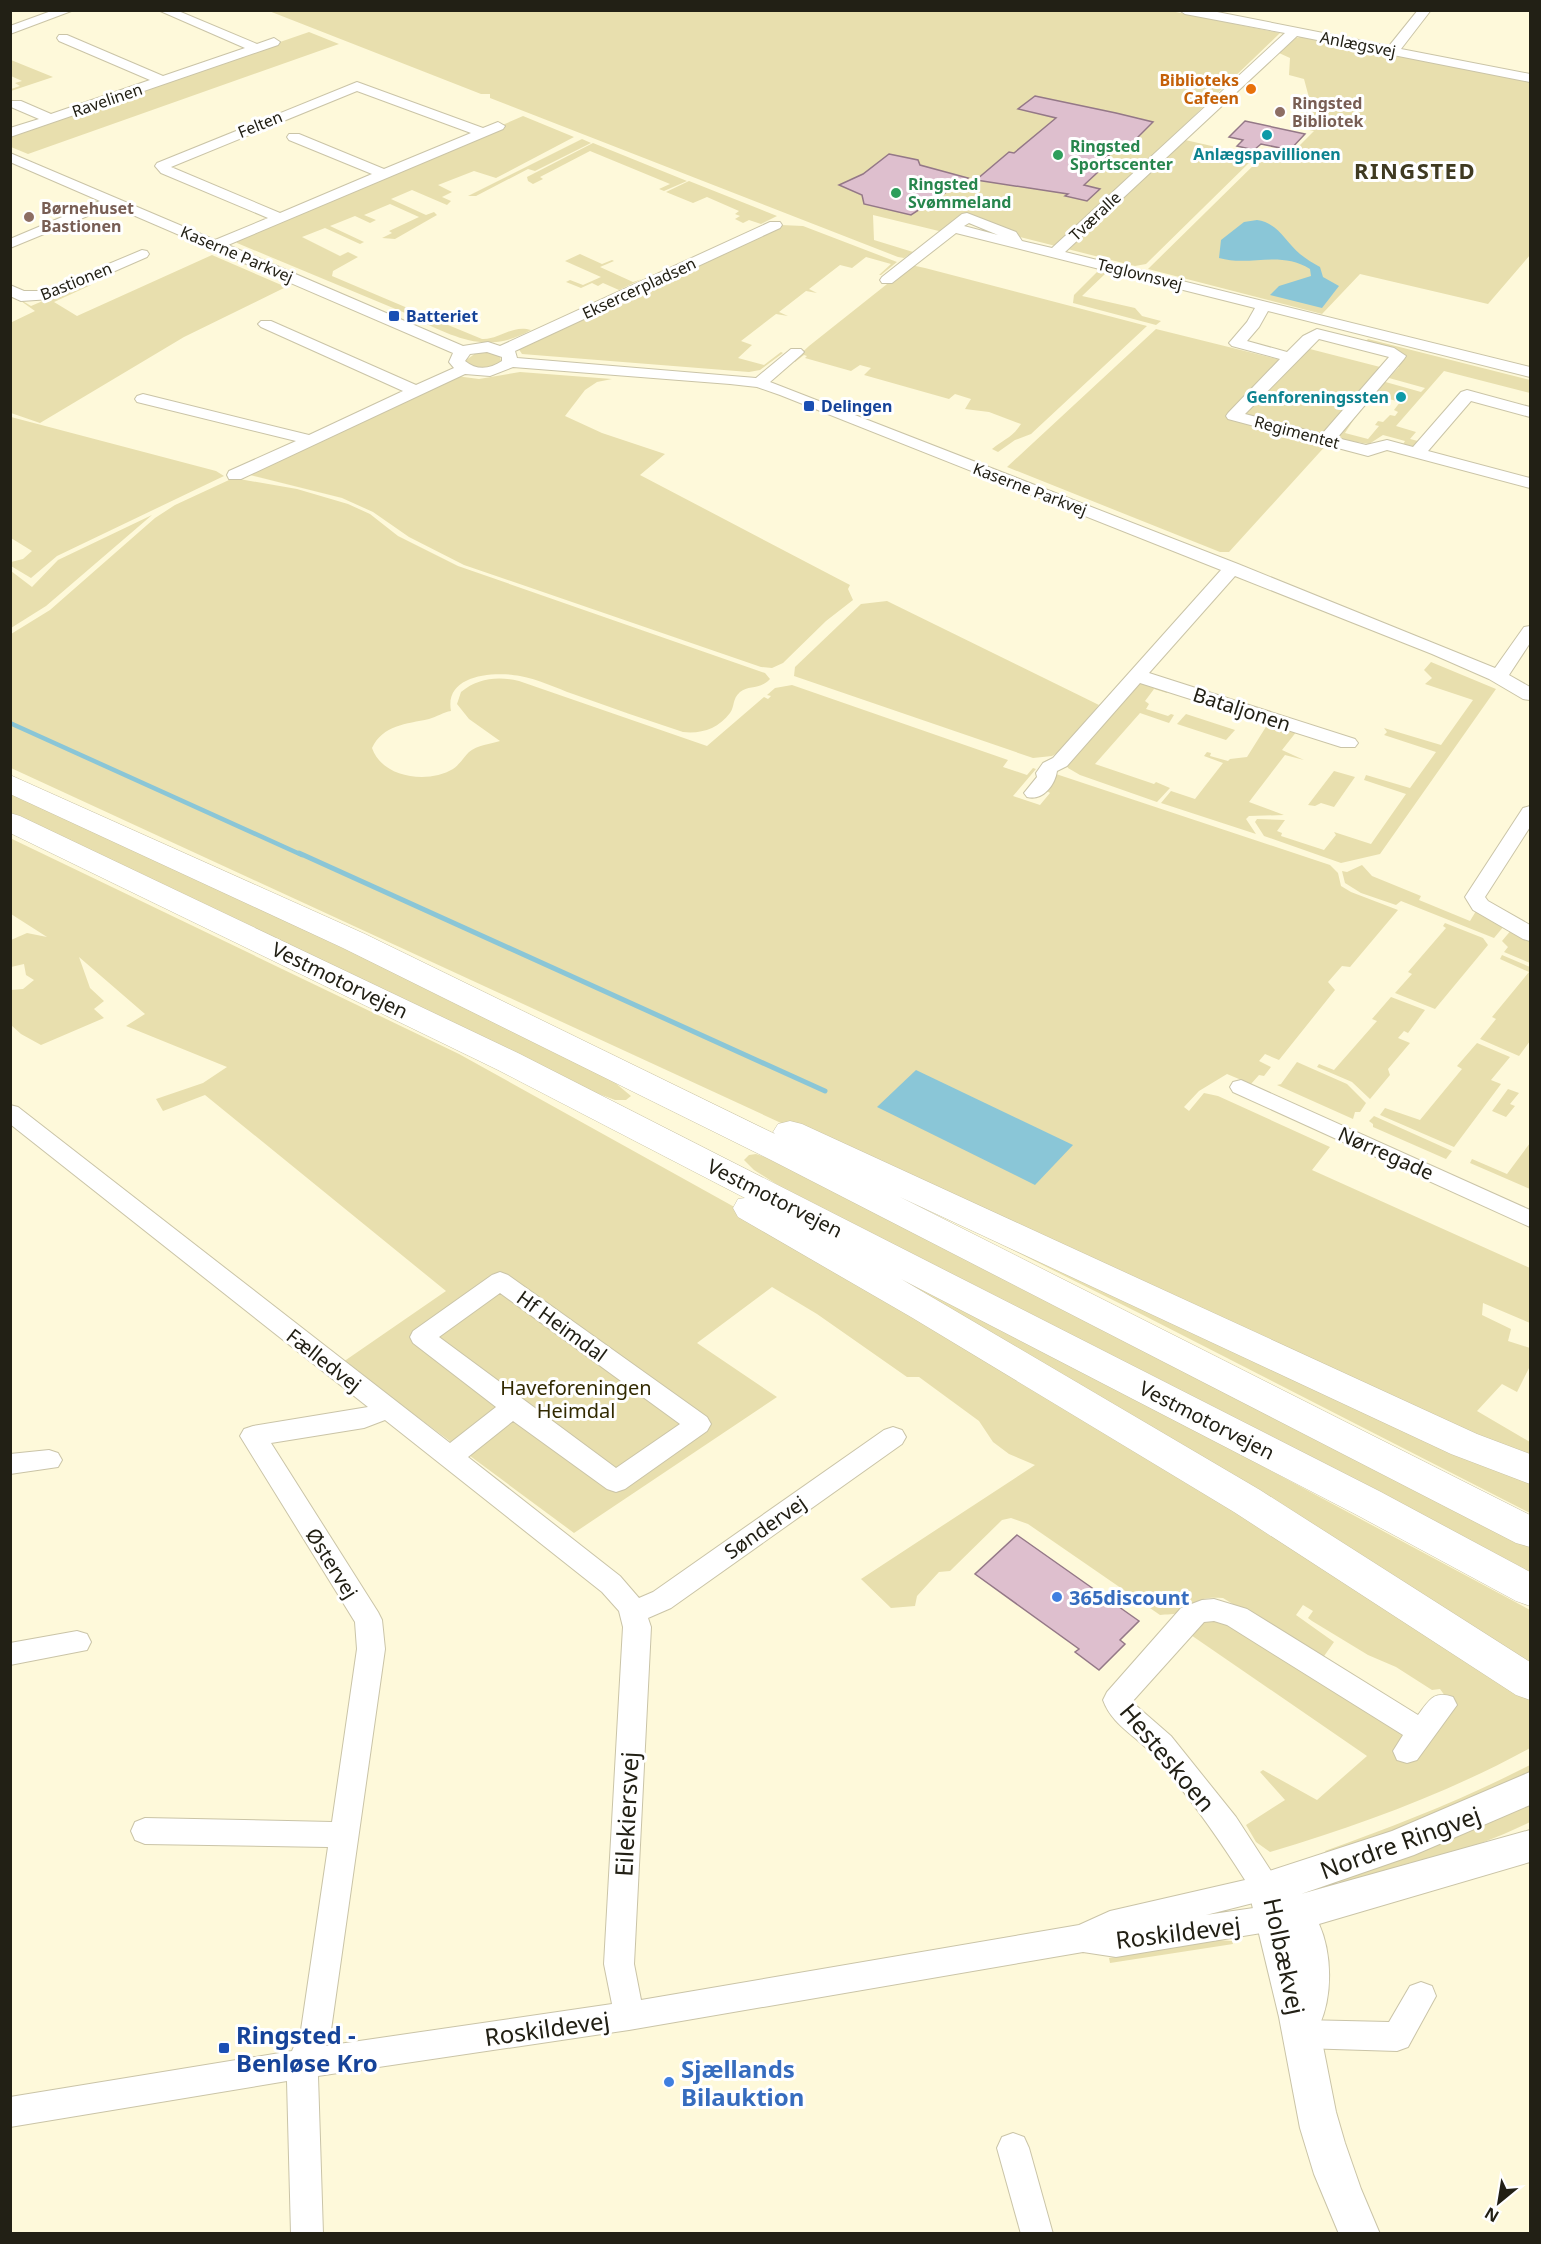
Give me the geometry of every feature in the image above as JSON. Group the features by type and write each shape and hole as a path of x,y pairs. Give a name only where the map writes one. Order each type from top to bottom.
{"highway":[{"name":"Vestmotorvejen","path":"10,783 354,941 783,1152 1530,1532"},
{"name":"Vestmotorvejen","path":"10,822 509,1062 1347,1492 1530,1590"},
{"path":"354,941 416,959 1464,1444 1530,1469"},
{"path":"509,1062 636,1143 924,1308 1237,1495 1530,1683"}],"main road":[{"name":"Nordre Ringvej","path":"1278,1906 1331,1869 1472,1817 1530,1788"},
{"name":"Nordre Ringvej","path":"1278,1906 1530,1846"},
{"name":"Holbækvej","path":"1278,1906 1305,1935 1311,1955 1302,2034 1311,2088 1336,2180 1360,2234"}],"street":[{"path":"10,30 68,10"},
{"path":"164,10 257,48"},
{"name":"Anlægsvej","path":"1185,10 1530,78"},
{"path":"1245,22 1256,10"},
{"path":"1392,51 1425,10"},
{"name":"Tværalle","path":"1055,253 1294,32"},
{"name":"Ravelinen","path":"63,38 163,81"},
{"name":"Ravelinen","path":"10,133 274,42"},
{"name":"Felten","path":"281,218 166,170 162,166 357,86 482,132"},
{"name":"Ravelinen","path":"16,104 51,119"},
{"path":"216,245 498,126"},
{"name":"Felten","path":"294,137 384,174"},
{"name":"Kaserne Parkvej","path":"10,157 216,245 463,360 488,347 507,356 759,383 1232,568 1496,675 1530,695"},
{"path":"10,244 112,201"},
{"name":"Teglovnsvej","path":"887,280 968,217 1011,235 1016,243 1263,305 1363,337 1530,372"},
{"name":"Eksercerpladsen","path":"463,360 486,372 501,369 507,356 775,225"},
{"name":"Bastionen","path":"10,289 21,296 46,296 142,254"},
{"path":"1263,305 1254,324 1237,343 1290,357"},
{"path":"266,324 415,391"},
{"name":"Teglovnsvej","path":"1290,357 1310,337 1317,334 1363,337 1396,354 1397,358 1326,440"},
{"path":"759,383 796,352"},
{"name":"Regimentet","path":"1290,357 1234,416 1368,451 1377,446 1387,445 1417,453"},
{"path":"235,475 415,391 463,360"},
{"path":"1530,412 1467,395 1417,453 1530,483"},
{"path":"143,399 298,436 308,441"},
{"path":"1034,793 1047,778 1046,773 1050,767 1060,762 1232,568"},
{"path":"1496,675 1502,671 1530,631"},
{"name":"Bataljonen","path":"1135,675 1348,743"},
{"path":"1530,812 1476,897 1480,905 1530,934"},
{"name":"Nørregade","path":"1241,1087 1530,1219"},
{"name":"Fælledvej","path":"10,1112 611,1584 635,1612"},
{"name":"Hf Heimdal","path":"500,1281 698,1424 616,1482 513,1407 422,1337 500,1281"},
{"path":"449,1458 513,1407"},
{"name":"Østervej","path":"307,2234 302,2102 303,2064 316,2030 371,1649 368,1620 253,1436 364,1418 384,1408"},
{"name":"Søndervej","path":"635,1612 662,1600 893,1437"},
{"path":"10,1464 49,1460"},
{"name":"Hesteskoen","path":"1278,1906 1226,1826 1161,1744 1120,1708 1117,1700 1191,1616 1209,1610 1218,1610 1237,1617 1415,1741 1443,1705"},
{"name":"Eilekiersvej","path":"629,2016 619,1964 637,1627 635,1612"},
{"path":"10,1653 77,1642"},
{"path":"145,1831 344,1835"},
{"name":"Roskildevej","path":"10,2112 303,2064 629,2016 1083,1938 1116,1943 1278,1906"},
{"name":"Holbækvej","path":"1302,2034 1397,2037 1421,1995"},
{"path":"1013,2148 1037,2234"}],"green space":[{"path":"1166,10 1280,33 1172,137 1256,156 1146,264 1135,266 956,221 943,232 873,215 874,240 913,252 904,258 898,257 490,98 490,94 481,94 269,11"},
{"path":"309,32 339,44 28,154 11,147 10,135"},
{"path":"1301,37 1530,82 1530,255 1488,304 1360,274 1322,314 1148,269 1264,155 1290,155 1314,131 1290,126 1311,105 1304,79 1289,75 1290,58 1279,53 1296,38"},
{"path":"11,60 53,77 11,91 20,86 15,83 22,81 11,76"},
{"path":"523,116 574,137 496,178 474,171 438,185 452,192 442,197 451,201 447,205 412,190 391,199 426,215 434,212 437,215 395,239 382,238 392,233 389,231 419,217 390,204 364,215 376,220 370,223 355,216 330,226 364,242 360,244 325,228 302,237 340,256 348,252 358,257 333,271 332,276 417,312 410,315 236,241"},
{"path":"582,139 591,143 535,171 528,169 476,196 468,196"},
{"path":"593,143 687,181 664,191 659,189 670,184 590,151 540,177 543,179 533,184 528,181 527,177"},
{"path":"689,181 777,216 761,224 749,220 743,223 735,219 740,216 735,214 739,211 707,197 693,203 666,192"},
{"path":"781,225 803,226 897,262 881,275 879,275 891,264 866,257 852,268 840,265 809,289 817,293 806,291 779,312 788,316 776,314 741,341 752,345 738,358 764,365 781,352 783,353 760,370 749,372 522,354 518,348"},
{"path":"580,254 602,264 612,260 614,261 600,267 633,282 642,279 619,290 603,283 598,286 592,283 581,288 566,282 570,280 583,285 601,277 565,261"},
{"path":"212,255 286,287 184,337 40,423 11,413 10,323 35,311 11,294 31,306 85,283 91,285 54,302 77,316"},
{"path":"911,265 1147,326 1031,434 1015,440 998,452 992,449 1018,429 1021,424 989,412 965,409 971,399 955,394 949,399 864,375 871,368 860,365 851,371 805,358 807,356 804,355 795,362 793,361"},
{"path":"1098,271 1106,273 1082,296 1135,308 1142,316 1161,321 1156,325 1073,303 1074,295"},
{"path":"419,313 482,339 495,337 512,330 531,330 499,342 470,340 441,331 411,317"},
{"path":"1156,329 1281,360 1228,415 1329,442 1229,552 1220,552 1007,467"},
{"path":"1368,339 1530,380 1530,393 1444,371 1396,426 1416,432 1410,439 1418,441 1412,449 1402,446 1405,441 1383,435 1369,444 1337,439 1334,436 1349,419 1354,419 1345,433 1368,439 1379,426 1375,425 1378,421 1383,422 1390,415 1395,416 1398,412 1394,410 1400,402 1371,394 1382,381 1421,392 1425,388 1389,378 1399,367 1396,366 1401,360 1368,343 1366,341"},
{"path":"1306,348 1384,368 1325,433 1320,434 1248,415 1246,412"},
{"path":"487,351 500,356 501,361 484,368 466,363 466,360 476,353"},
{"path":"520,372 612,379 597,382 585,390 565,416 602,433 665,454 640,475 850,585 848,589 853,600 826,621 783,663 772,668 761,667 464,565 409,537 373,512 342,498 250,475 456,376 479,379"},
{"path":"11,417 216,471 224,476 57,556 31,578 11,566 11,562 23,559 32,551 11,538"},
{"path":"239,479 297,489 348,504 370,514 398,536 458,566 765,673 770,679 762,685 740,692 730,713 715,727 703,731 683,732 527,677 485,675 463,682 455,689 451,699 451,711 429,719 404,724 382,734 372,748 377,758 395,772 419,777 443,774 453,769 472,750 500,741 469,719 457,704 461,692 488,679 519,681 707,746 764,697 768,699 771,696 767,695 775,688 792,685 1008,760 1003,767 1027,775 1033,768 1036,769 1013,796 1040,805 1050,793 1047,791 1056,774 1330,865 1338,873 1341,886 1398,910 1350,967 1342,966 1328,982 1335,990 1279,1060 1265,1054 1259,1061 1271,1067 1264,1076 1259,1075 1251,1084 1227,1074 1199,1091 1184,1107 1189,1111 1204,1093 1218,1096 1330,1147 1312,1170 1530,1268 1530,1323 1483,1303 1482,1315 1511,1329 1508,1341 1530,1348 1530,1366 1517,1392 1502,1384 1477,1411 1530,1442 1530,1456 1403,1404 855,1157 11,768 11,634 50,610 155,518 175,505 229,480"},
{"path":"152,515 46,606 11,628 11,571 32,587 58,560"},
{"path":"887,601 1099,705 1059,752 1052,756 1033,758 794,676 795,667 861,604"},
{"path":"1431,662 1496,689 1380,854 1341,863 1264,836 1255,822 1257,819 1285,820 1277,831 1282,833 1281,836 1324,850 1336,835 1334,832 1371,844 1406,794 1364,780 1366,775 1410,788 1436,752 1384,735 1387,732 1384,728 1441,745 1473,700 1425,684 1432,678 1424,670"},
{"path":"1141,682 1168,691 1167,693 1154,689 1145,701 1149,704 1146,709 1168,716 1174,715 1169,723 1140,713 1095,764 1170,788 1157,802 1080,775 1068,768 1066,763"},
{"path":"1186,714 1235,730 1226,740 1177,724"},
{"path":"1269,722 1297,731 1282,750 1304,760 1285,755 1249,802 1284,815 1249,816 1246,819 1256,834 1161,803 1171,791 1195,799 1223,763 1204,756 1207,752 1211,753 1210,756 1228,761 1247,757"},
{"path":"1334,771 1355,777 1334,807 1321,803 1315,806 1308,805"},
{"path":"11,790 580,1061 613,1081 631,1096 626,1100 615,1100 591,1091 11,814"},
{"name":"Haveforeningen Heimdal","path":"10,838 459,1054 902,1303 1530,1696 1530,1748 1403,1807 1270,1852 1256,1842 1246,1825 1285,1800 1260,1772 1263,1770 1317,1800 1367,1756 1188,1633 1201,1622 1226,1621 1400,1730 1404,1737 1453,1707 1440,1689 1432,1690 1396,1667 1368,1655 1312,1621 1308,1618 1313,1611 1303,1605 1296,1615 1334,1642 1322,1659 1223,1598 1203,1599 1179,1613 1160,1615 1028,1524 1011,1518 1002,1520 950,1571 939,1572 917,1596 915,1606 891,1608 861,1579 1035,1465 1009,1454 993,1442 979,1421 919,1377 907,1377 817,1314 772,1287 697,1343 777,1397 574,1533 343,1362 446,1291 205,1095 163,1111 156,1099 203,1083 227,1067 126,1026 145,1014 79,957 90,988 104,1001 94,1009 104,1018 41,1045 21,1034 11,1025 11,990 23,989 34,980 26,975 24,964 11,967 11,940 27,933 47,937 11,914"},
{"path":"1362,865 1372,876 1421,896 1419,900 1470,921 1476,911 1504,926 1494,938 1401,901 1396,905 1361,893 1345,883 1342,871 1347,872"},
{"path":"1445,923 1483,938 1488,945 1435,1009 1395,993 1412,974 1408,972 1446,928 1443,926"},
{"path":"1512,929 1530,939 1530,963 1504,952 1508,947 1502,941"},
{"path":"1502,955 1530,967 1530,1041 1519,1056 1480,1039 1496,1019 1492,1017 1529,972 1500,959"},
{"path":"1391,997 1425,1010 1408,1033 1404,1031 1398,1038 1410,1043 1388,1069 1390,1075 1370,1099 1352,1082 1317,1067 1319,1064 1334,1070 1377,1021 1372,1019"},
{"path":"1477,1043 1510,1057 1491,1080 1501,1084 1454,1147 1380,1115 1385,1108 1420,1120 1462,1069 1457,1066"},
{"path":"1297,1062 1347,1084 1366,1103 1360,1112 1355,1112 1353,1119 1277,1085 1281,1084"},
{"path":"1508,1089 1519,1093 1510,1104 1515,1106 1506,1117 1492,1111"},
{"path":"1374,1116 1452,1151 1446,1159 1373,1127 1369,1121"},
{"path":"1530,1143 1530,1189 1470,1163 1472,1159 1507,1174"},
{"path":"756,1154 794,1167 852,1195 1530,1544 1530,1578 792,1194 754,1170 744,1160 749,1155"},
{"path":"922,1205 1530,1473 1530,1513 1139,1313"},
{"path":"867,1260 1247,1458 1530,1610 1530,1667 1272,1506"},
{"path":"1530,1765 1530,1772 1522,1777 1425,1822 1327,1855 1325,1851 1429,1811"},
{"path":"1530,1805 1530,1822 1485,1842 1341,1886 1339,1882 1341,1879 1421,1852"},
{"path":"1219,1940 1232,1941 1233,1944 1110,1963 1109,1958"}],"water":[{"path":"1257,220 1276,229 1300,254 1320,267 1323,277 1339,286 1322,308 1270,295 1279,286 1311,276 1310,269 1298,263 1219,258 1221,240 1244,222"},
{"path":"916,1070 1073,1145 1035,1185 877,1107"}],"building":[{"name":"Ringsted Sportscenter","path":"1035,96 1153,122 1130,145 1122,143 1092,171 1098,172 1084,185 1100,189 1087,201 1065,196 1068,194 976,180 1009,152 1014,153 1056,118 1018,109"},
{"name":"Anlægspavillionen","path":"1245,121 1305,134 1290,150 1261,144 1254,150 1237,146 1243,140 1229,137"},
{"path":"889,154 918,160 920,165 968,178 911,215 864,204 862,195 839,185 863,174"},
{"name":"365discount","path":"1017,1535 1139,1621 1120,1640 1125,1644 1099,1670 1075,1652 1079,1649 975,1574"}],"waterway":[{"path":"10,723 302,855"},
{"path":"299,853 825,1091"}],"place":[{"name":"Biblioteks Cafeen","path":"1251,89"},
{"name":"Ringsted Bibliotek","path":"1280,112"},
{"name":"Anlægspavillionen","path":"1267,135"},
{"name":"Ringsted Sportscenter","path":"1058,155"},
{"name":"Ringsted Svømmeland","path":"896,193"},
{"name":"Børnehuset Bastionen","path":"29,217"},
{"name":"Batteriet","path":"394,316"},
{"name":"Genforeningssten","path":"1401,397"},
{"name":"Delingen","path":"809,406"},
{"name":"365discount","path":"1057,1597"},
{"name":"Ringsted - Benløse Kro","path":"224,2048"},
{"name":"Sjællands Bilauktion","path":"669,2082"}],"district":[{"name":"RINGSTED","path":"1415,170"}]}
